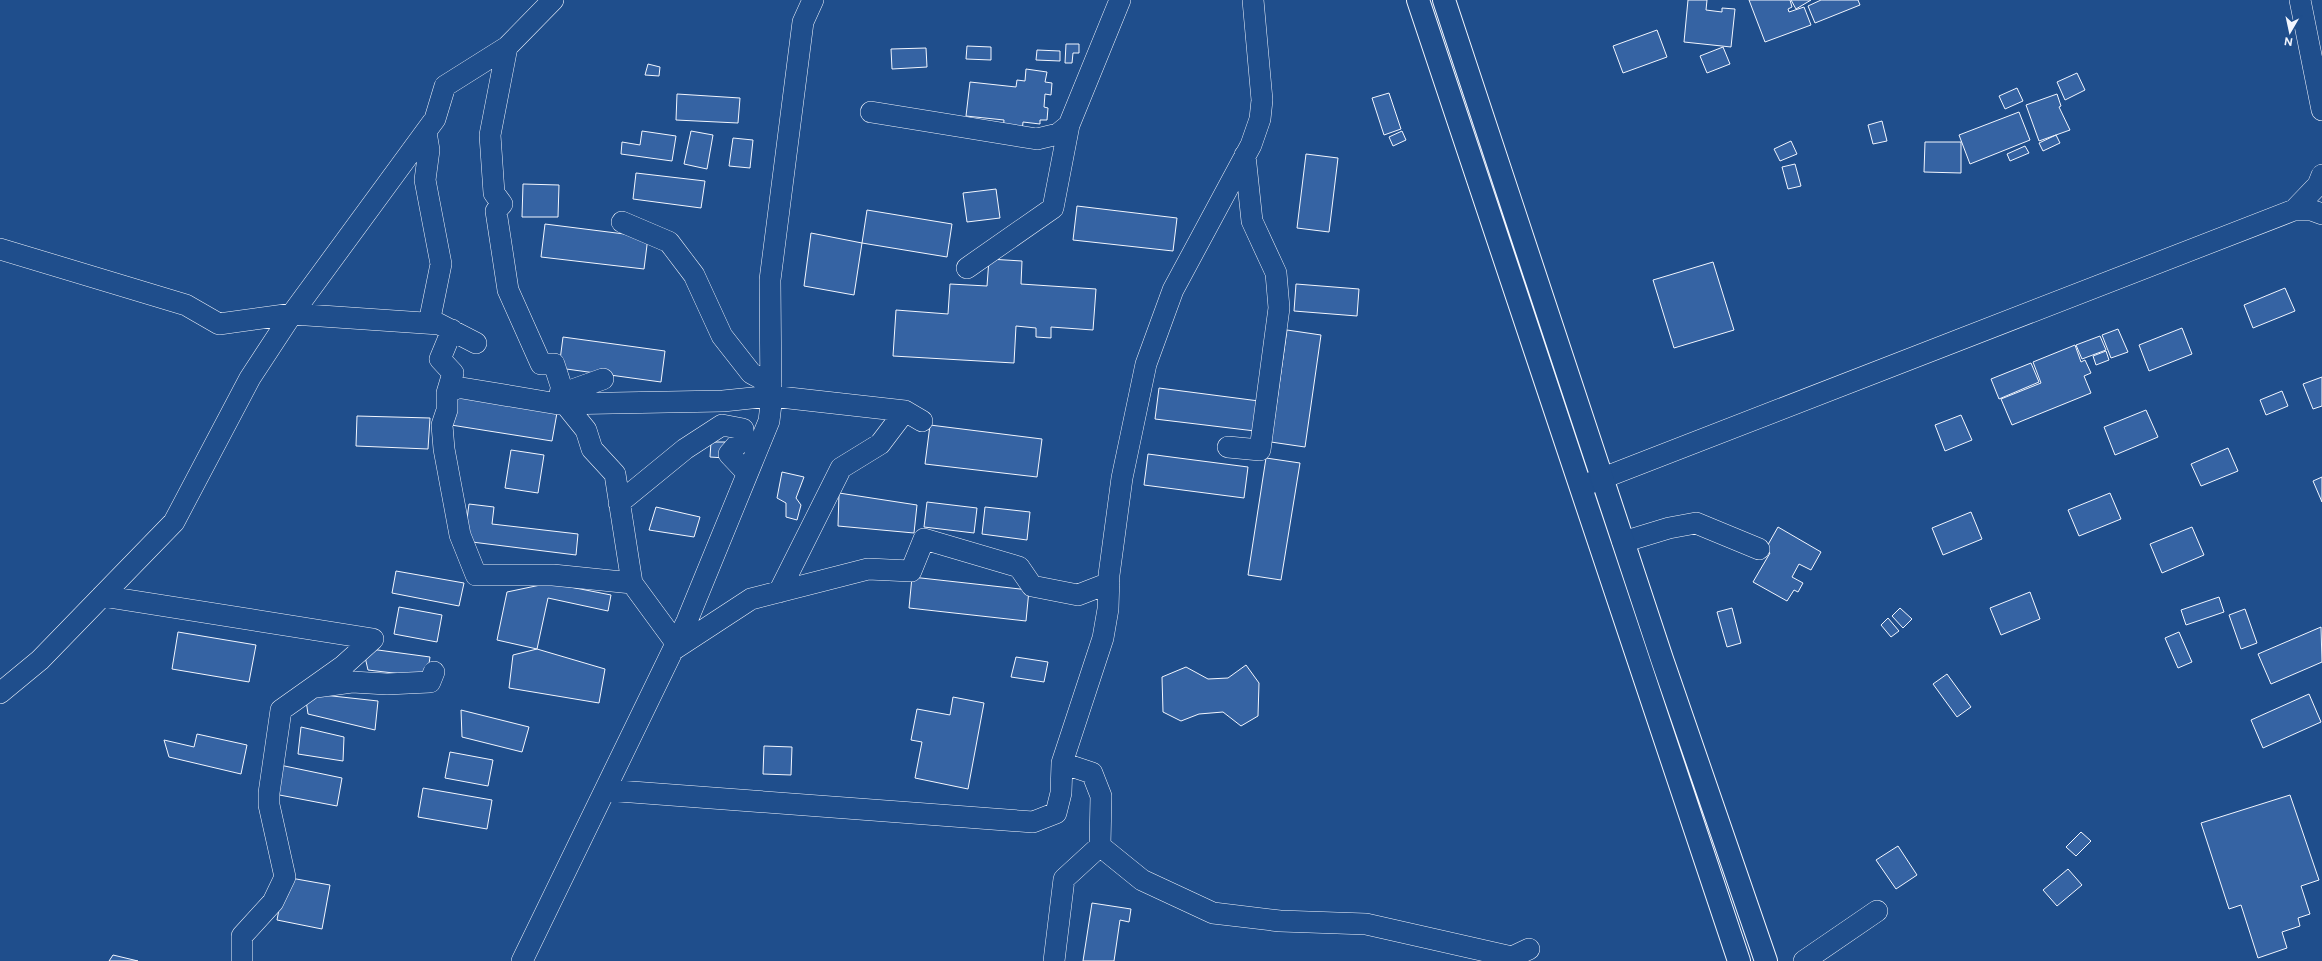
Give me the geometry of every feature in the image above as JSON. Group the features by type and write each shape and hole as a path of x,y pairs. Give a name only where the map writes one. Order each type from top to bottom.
{"main road":[{"path":"1418,0 1579,487 1739,961"},
{"path":"1444,0 1623,542 1766,961"}],"street":[{"path":"0,693 40,660 174,522 250,378 292,314 435,119 445,86 507,47 553,0"},
{"path":"522,961 674,647 769,421 771,390 770,280 803,22 813,0"},
{"path":"967,268 1053,208 1069,125 1120,0"},
{"path":"605,790 1033,822 1056,813 1061,793 1062,763 1103,638 1108,609 1109,583 1122,478 1146,364 1173,290 1245,155 1260,120 1262,100 1253,0"},
{"path":"2300,0 2322,110"},
{"path":"507,47 490,135 494,193 502,204 496,211 497,229 508,290 541,364 554,364 561,399 586,430 592,449 615,474 632,583 674,647"},
{"path":"871,112 1037,139 1058,134 1069,125"},
{"path":"426,132 429,150 425,180 441,264 428,323"},
{"path":"1228,447 1260,450 1279,308 1276,273 1252,221 1245,155"},
{"path":"2294,210 2318,185 2322,175"},
{"path":"1579,487 1603,480 2294,210 2311,210 2322,214"},
{"path":"622,222 669,242 694,275 722,336 751,373 771,390"},
{"path":"0,249 186,305 219,324 292,314 428,323 439,324 476,343"},
{"path":"452,330 440,359 453,372 447,393 447,410 442,425 444,449 460,535 476,574 553,575 632,583"},
{"path":"561,399 572,390 602,379"},
{"path":"447,393 457,388 462,388 561,399 723,401 771,390 914,416 880,444 841,468 779,592"},
{"path":"619,503 685,449 722,425 743,429 742,439 729,454 747,473"},
{"path":"1623,542 1669,528 1696,523 1759,549"},
{"path":"674,647 751,599 868,569 911,571 924,539 1020,567 1032,586 1078,596 1109,583"},
{"path":"102,596 373,639 342,666 281,710 269,793 269,805 285,877 273,902 242,936 242,961"},
{"path":"312,688 352,682 387,684 430,682 434,672"},
{"path":"1054,961 1064,879 1100,846 1101,796 1092,773 1062,763"},
{"path":"1100,846 1142,880 1214,913 1280,921 1366,924 1512,957 1529,950"},
{"path":"1804,961 1877,911"}],"building":[{"path":"1688,0 1707,0 1706,10 1722,12 1722,8 1735,9 1731,47 1684,42"},
{"path":"1749,0 1790,0 1792,7 1788,9 1789,12 1804,7 1811,25 1765,42"},
{"path":"1791,0 1811,0 1796,9"},
{"path":"1821,0 1858,0 1860,5 1815,23 1808,6"},
{"path":"1657,30 1667,57 1623,73 1613,46"},
{"path":"1066,44 1079,44 1079,53 1073,53 1072,63 1065,63"},
{"path":"967,46 991,47 991,60 966,59"},
{"path":"1723,47 1730,64 1707,73 1700,56"},
{"path":"926,48 927,67 892,69 891,49"},
{"path":"1037,50 1060,51 1060,61 1036,60"},
{"path":"648,64 660,67 659,76 645,75"},
{"path":"1026,69 1047,72 1045,82 1052,83 1051,95 1045,94 1044,107 1048,108 1047,120 1040,120 1040,124 1023,122 1022,133 1003,130 1004,120 966,116 970,82 1016,87 1017,80 1025,81"},
{"path":"2077,73 2085,90 2065,100 2057,82"},
{"path":"2017,88 2023,101 2005,109 1999,96"},
{"path":"1389,93 1401,129 1384,135 1372,98"},
{"path":"677,94 740,98 738,123 676,120"},
{"path":"2057,94 2061,106 2059,107 2070,130 2039,141 2026,105"},
{"path":"2019,112 2030,140 1970,164 1959,135"},
{"path":"1882,121 1887,141 1873,144 1868,125"},
{"path":"642,131 676,136 672,161 621,154 622,142 640,145"},
{"path":"691,131 713,135 707,169 684,164"},
{"path":"1402,131 1406,140 1393,146 1389,137"},
{"path":"2056,135 2060,143 2043,151 2039,143"},
{"path":"733,138 753,140 750,168 729,166"},
{"path":"1791,141 1797,154 1780,161 1774,149"},
{"path":"1925,142 1961,142 1961,173 1924,172"},
{"path":"2025,146 2029,153 2010,161 2007,154"},
{"path":"1306,154 1338,158 1329,232 1297,228"},
{"path":"1795,164 1801,186 1788,189 1782,167"},
{"path":"636,173 705,181 701,208 633,199"},
{"path":"523,184 559,185 558,217 522,217"},
{"path":"996,189 1000,218 967,222 963,193"},
{"path":"1077,206 1177,218 1173,251 1073,240"},
{"path":"867,210 952,224 947,257 862,243"},
{"path":"545,224 648,237 644,269 541,257"},
{"path":"811,233 862,243 854,295 804,286"},
{"path":"989,259 1022,261 1021,284 1096,289 1093,330 1051,327 1051,338 1036,337 1036,328 1016,326 1014,363 893,356 896,310 948,314 950,284 987,286"},
{"path":"1713,262 1734,330 1674,348 1653,280"},
{"path":"1296,284 1359,289 1357,316 1294,311"},
{"path":"2285,288 2295,311 2253,328 2244,305"},
{"path":"2182,328 2192,354 2149,371 2139,345"},
{"path":"2118,329 2128,352 2111,358 2102,335"},
{"path":"1287,330 1321,335 1305,447 1271,442"},
{"path":"2100,336 2106,350 2082,359 2076,345"},
{"path":"563,337 665,351 661,382 559,368"},
{"path":"2075,345 2081,362 2085,360 2091,373 2084,376 2091,393 2012,425 2001,399 2041,383 2033,362"},
{"path":"2106,351 2109,360 2096,365 2093,356"},
{"path":"2031,363 2039,382 1999,399 1991,379"},
{"path":"2322,377 2322,406 2313,409 2303,384"},
{"path":"1159,388 1259,401 1255,431 1155,419"},
{"path":"457,391 558,407 552,441 451,425"},
{"path":"2282,391 2288,406 2266,415 2260,400"},
{"path":"2146,410 2158,437 2115,455 2104,427"},
{"path":"1961,415 1972,440 1945,451 1935,425"},
{"path":"357,416 430,418 428,449 356,446"},
{"path":"930,425 1042,439 1037,477 925,464"},
{"path":"711,442 725,442 725,458 710,457"},
{"path":"2228,448 2238,471 2201,486 2191,464"},
{"path":"511,450 544,455 538,493 505,488"},
{"path":"1148,454 1248,467 1244,498 1144,485"},
{"path":"1266,458 1300,463 1281,580 1248,575"},
{"path":"782,472 804,477 796,498 801,505 797,520 786,517 786,503 777,498"},
{"path":"2322,477 2322,502 2313,481"},
{"path":"839,493 917,505 914,533 838,526"},
{"path":"2110,493 2121,519 2079,536 2068,510"},
{"path":"927,502 977,508 974,533 924,527"},
{"path":"469,504 494,507 492,524 578,534 576,555 464,541"},
{"path":"656,507 700,517 694,537 649,530"},
{"path":"985,507 1030,512 1027,540 982,534"},
{"path":"1971,512 1982,539 1943,555 1932,528"},
{"path":"1778,527 1821,552 1811,570 1799,564 1792,577 1803,583 1798,592 1794,590 1787,601 1753,582 1770,553 1765,550"},
{"path":"2192,527 2204,555 2162,573 2150,544"},
{"path":"396,571 464,583 459,606 392,593"},
{"path":"912,577 1029,590 1026,621 909,608"},
{"path":"550,583 611,595 608,611 548,598 537,649 497,640 507,592"},
{"path":"2030,592 2040,619 2001,635 1990,608"},
{"path":"2219,597 2224,612 2186,625 2181,610"},
{"path":"399,607 442,615 437,642 394,634"},
{"path":"1732,608 1741,643 1727,647 1717,612"},
{"path":"1900,608 1912,619 1903,628 1892,616"},
{"path":"2245,609 2257,643 2241,649 2229,615"},
{"path":"1888,618 1899,631 1891,637 1881,625"},
{"path":"2321,627 2322,662 2271,684 2258,654"},
{"path":"178,632 256,645 249,682 172,669"},
{"path":"2179,632 2192,662 2178,668 2165,638"},
{"path":"363,648 430,657 427,677 368,670"},
{"path":"537,649 605,669 599,703 509,688 513,655"},
{"path":"1016,657 1048,662 1044,682 1011,677"},
{"path":"1246,665 1259,683 1258,716 1241,726 1223,712 1199,714 1181,721 1163,712 1162,677 1186,667 1208,679 1228,678"},
{"path":"1947,674 1971,707 1957,717 1933,684"},
{"path":"305,693 378,701 375,730 308,714"},
{"path":"2309,694 2321,722 2263,748 2251,720"},
{"path":"953,697 984,703 968,789 915,778 922,742 911,740 917,709 950,715"},
{"path":"461,710 529,727 522,752 462,737"},
{"path":"301,727 344,737 343,761 298,754"},
{"path":"197,734 247,745 241,774 169,757 164,740 194,747"},
{"path":"764,746 792,747 791,775 763,774"},
{"path":"450,752 493,760 488,786 445,778"},
{"path":"275,764 342,778 337,806 269,793"},
{"path":"423,788 492,800 487,829 418,817"},
{"path":"2290,795 2319,880 2301,886 2310,914 2298,918 2300,926 2282,932 2287,948 2258,958 2241,905 2229,909 2201,823"},
{"path":"2081,832 2091,841 2076,856 2066,847"},
{"path":"1898,846 1917,875 1896,889 1876,860"},
{"path":"2068,869 2082,885 2057,906 2043,890"},
{"path":"285,877 330,885 322,929 277,920"},
{"path":"1092,903 1131,909 1129,922 1120,920 1114,961 1083,961"},
{"path":"113,955 138,961 109,961"}]}
